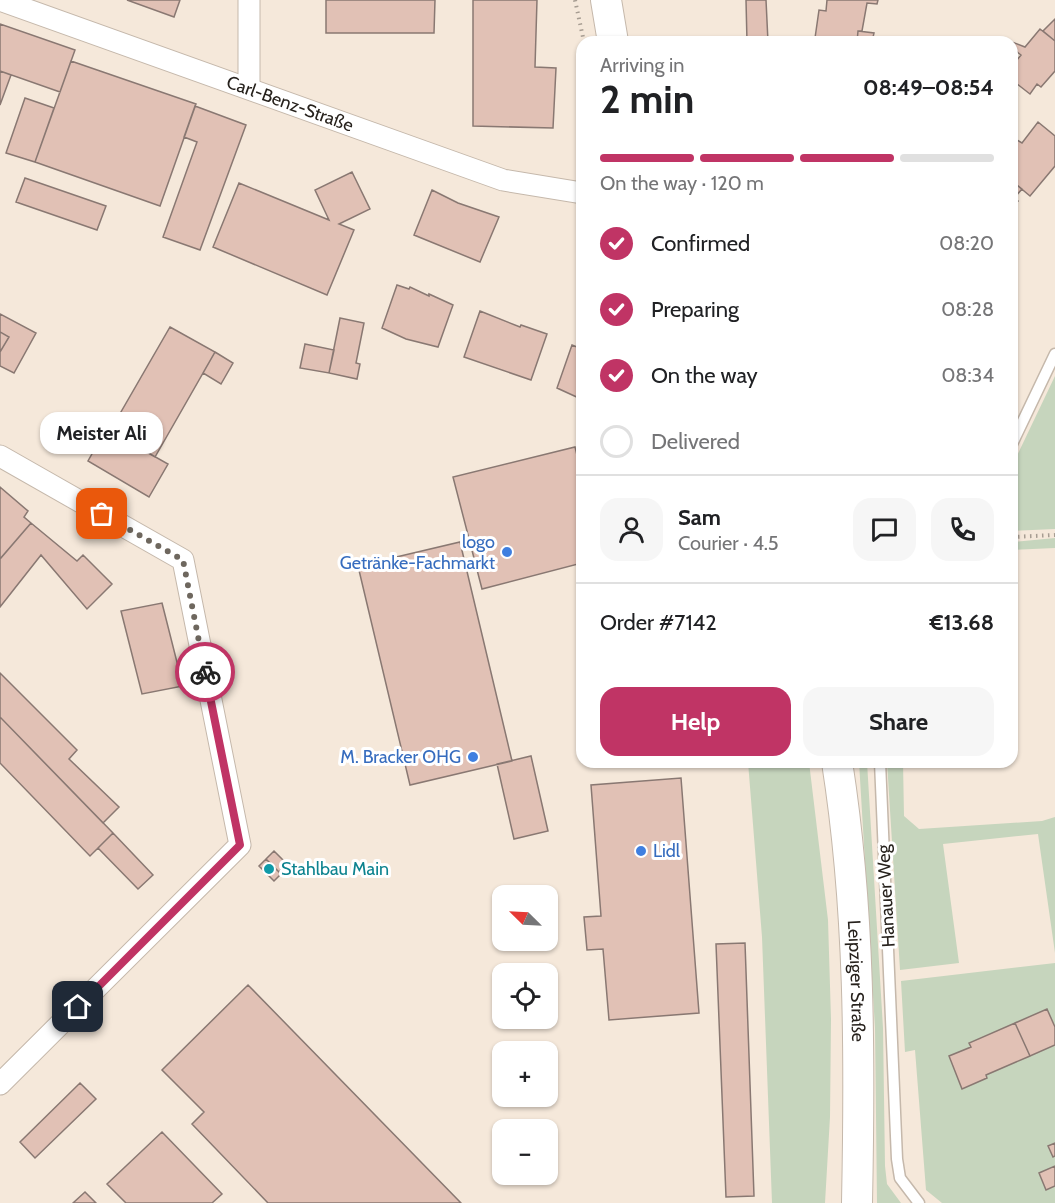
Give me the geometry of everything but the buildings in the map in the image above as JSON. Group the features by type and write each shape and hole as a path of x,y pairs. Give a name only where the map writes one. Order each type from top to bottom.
{"main road":[{"path":"606,0 612,36"},
{"name":"Leipziger Straße","path":"838,768 851,869 857,962 857,1203"}],"street":[{"name":"Carl-Benz-Straße","path":"0,0 503,180 576,192"},
{"path":"249,0 249,88"},
{"path":"0,456 183,560 240,845 0,1084"}],"lane":[{"path":"1018,431 1055,354"},
{"name":"Hanauer Weg","path":"880,768 897,1160 900,1178 919,1203"}],"path":[{"path":"574,0 583,36"},
{"path":"1018,537 1055,535"}],"green space":[{"path":"1055,376 1055,529 1018,531 1018,454"},
{"path":"1055,538 1055,548 1018,550 1018,542"},
{"path":"748,768 810,768 828,920 831,1019 830,1117 825,1203 772,1203 762,937"},
{"path":"859,768 867,768 883,1028 885,1166 887,1184 901,1203 877,1203 875,1028"},
{"path":"887,768 903,768 904,816 919,829 1042,821 1055,817 1055,953 1038,834 943,844 959,963 900,970"},
{"path":"1055,963 1055,1203 942,1203 926,1190 915,1050 905,1052 901,981"}],"way so far":[{"path":"102,514 183,560 205,672"}],"place":[{"name":"Meister Ali","path":"102,514"},
{"name":"logo Getränke-Fachmarkt","path":"507,552"},
{"name":"M. Bracker OHG","path":"473,757"},
{"name":"Lidl","path":"641,851"},
{"name":"Stahlbau Main","path":"269,869"}],"route":[{"path":"78,1007 240,845 205,672"}]}
